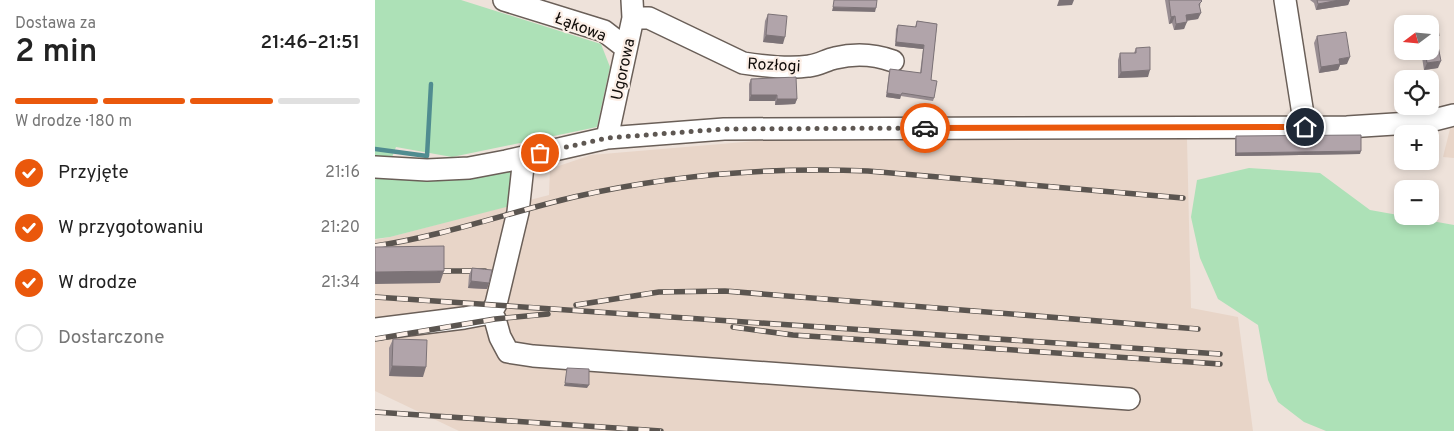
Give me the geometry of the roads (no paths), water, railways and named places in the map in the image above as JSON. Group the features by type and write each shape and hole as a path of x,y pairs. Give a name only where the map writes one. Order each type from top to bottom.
{"street":[{"name":"Łąkowa","path":"504,0 604,31 626,48"},
{"path":"1285,0 1305,127"},
{"name":"Ugorowa","path":"607,138 626,48 632,9"},
{"name":"Rozłogi","path":"632,9 743,63 806,67 836,58 869,55 877,55 893,61"},
{"path":"375,167 427,170 469,168 607,138 724,129 1347,127 1426,122 1454,115"},
{"path":"375,329 491,313 497,304 518,212 524,157"},
{"path":"491,313 495,319 500,337 509,352 533,356 1129,399"}],"waterway":[{"path":"375,149 427,156 431,84"}],"railway":[{"path":"375,246 475,224 549,203 610,189 720,174 794,170 868,171 1183,198"},
{"path":"440,271 485,271"},
{"path":"576,305 659,292 725,291 1198,329"},
{"path":"375,297 1220,354"},
{"path":"375,339 495,319 548,314"},
{"path":"733,327 793,335 1220,364"},
{"path":"375,412 661,431"}]}
